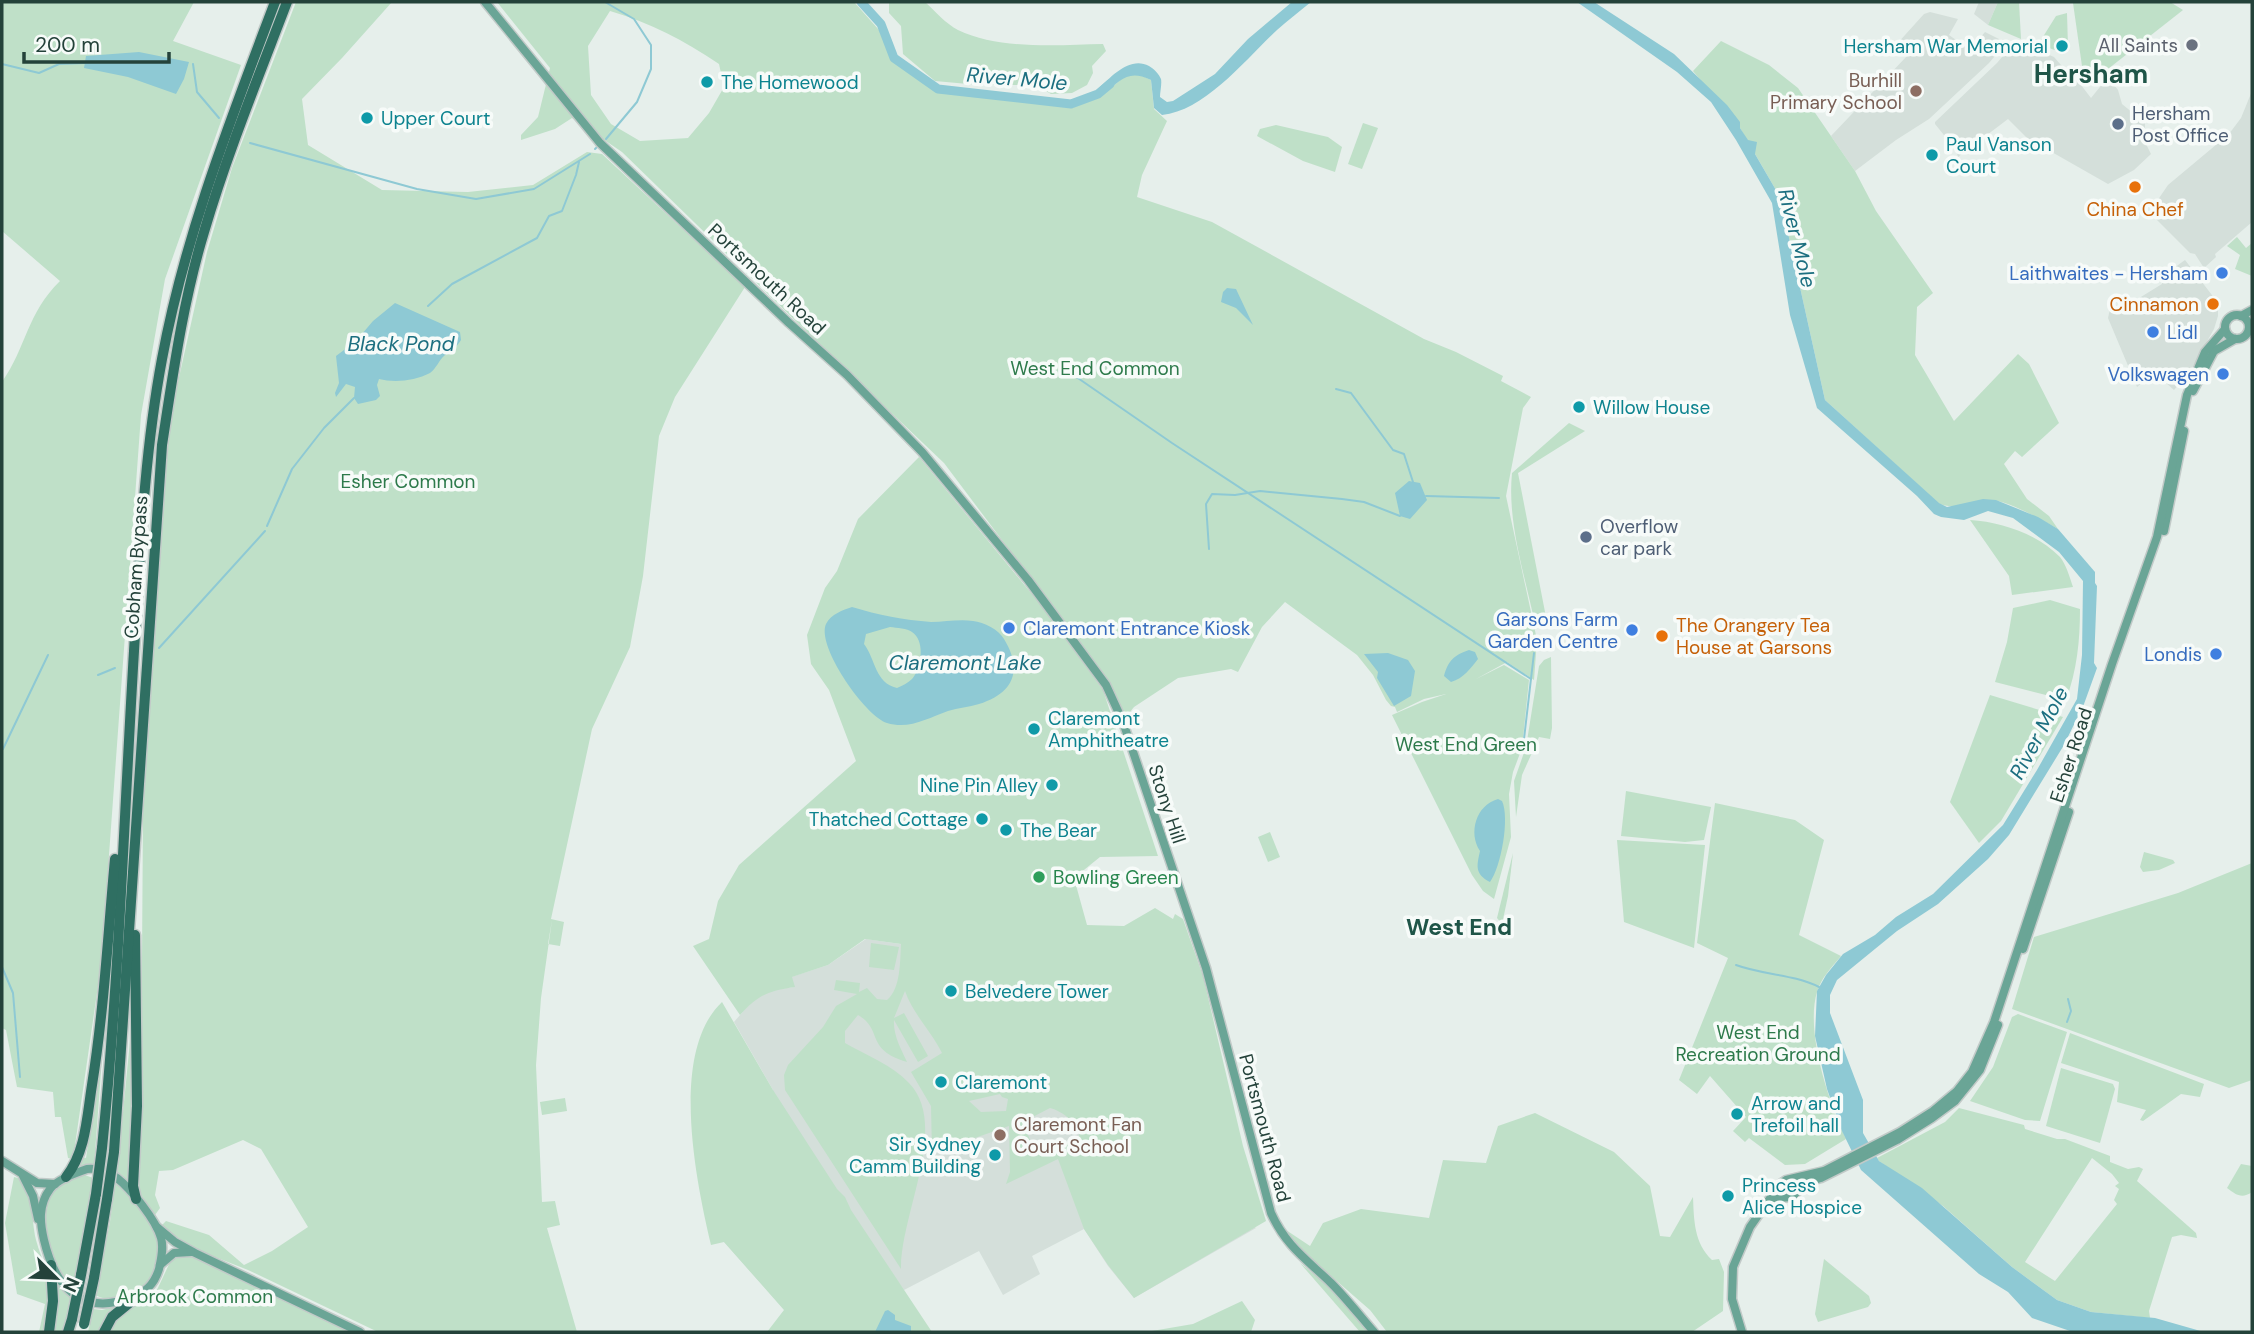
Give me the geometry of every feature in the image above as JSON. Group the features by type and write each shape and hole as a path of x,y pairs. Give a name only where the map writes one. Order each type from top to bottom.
{"highway":[{"name":"Cobham Bypass","path":"68,1332 96,1194 102,1148 151,430 175,296 208,183 275,2"},
{"name":"Cobham Bypass","path":"83,1328 94,1278 114,1152 162,445 178,341 203,234 223,171 287,2"},
{"path":"66,1177 78,1161 83,1141 100,1034 121,785 130,716"},
{"path":"134,861 137,1106 133,1186 136,1199"},
{"path":"49,1332 53,1301 51,1265"},
{"path":"104,1332 119,1309 139,1295"}],"main road":[{"name":"Portsmouth Road","path":"485,2 600,144 866,394 922,452 1028,580"},
{"path":"2241,316 2251,324 2245,336 2235,339 2230,337 2225,329 2230,318 2252,310"},
{"name":"Esher Road","path":"1881,1145 1950,1098 1972,1072 1982,1052 2154,547 2187,394 2203,356 2225,329"},
{"name":"Esher Road","path":"1881,1145 1916,1129 1960,1097 1977,1076 1988,1053 2102,709 2163,536 2190,400 2212,353 2235,339"},
{"name":"Stony Hill","path":"1028,580 1106,685 1114,701 1196,939"},
{"name":"Portsmouth Road","path":"1196,939 1219,1014 1266,1201 1281,1235 1332,1284 1374,1332"},
{"path":"1742,1332 1732,1299 1733,1267 1750,1227 1779,1186 1783,1182 1819,1173 1881,1145"},
{"path":"1769,1202 1784,1196 1791,1197 1807,1182 1821,1178 1854,1158"},
{"path":"2,1161 37,1183 55,1184"},
{"path":"21,1172 33,1196 40,1225 51,1265 65,1287 95,1303 116,1303 139,1295 150,1286 160,1265 162,1241 155,1226 136,1199 117,1178 107,1172 87,1169 55,1184 43,1202 40,1225"},
{"path":"1790,1180 1796,1183 1797,1190"},
{"path":"1779,1186 1784,1196"},
{"path":"155,1226 174,1242 360,1332"},
{"path":"160,1265 174,1254 194,1252"}],"shaded area":[{"path":"1979,2 1998,2 1988,25 1974,14"},
{"name":"Burhill Primary School","path":"1930,12 1958,19 1949,35 1970,50 1985,32 2003,41 2004,45 1989,63 1929,119 1855,171 1831,136 1907,56 1896,45 1924,14"},
{"path":"2013,44 2031,47 2054,57 2068,73 2071,72 2091,98 2108,77 2118,90 2122,104 2145,123 2145,142 2151,154 2134,170 2108,184 2027,138 2008,119 1958,157 1956,150 1935,122 1997,63"},
{"path":"2252,91 2252,222 2215,254 2216,257 2204,268 2195,254 2190,253 2156,219 2151,210 2168,185 2229,134 2241,118"},
{"path":"2185,260 2218,303 2214,329 2191,370 2174,390 2154,372 2137,387 2108,318 2110,309 2134,298 2136,300 2162,284 2163,276"},
{"name":"Claremont Fan Court School","path":"866,939 914,946 913,966 1256,1228 1134,1298 1108,1266 1084,1229 1032,1256 1040,1274 1003,1295 979,1251 904,1290 893,1275 808,1332 804,1332 724,1242 773,1090 734,1022 753,1000 771,990 794,987 791,977 828,965"}],"green space":[{"path":"2,2 194,2 173,41 241,65 165,279 141,415 101,965 73,1159 68,1158 61,1117 55,1117 53,1092 17,1087 6,1030 2,1028 2,382 17,356 33,318 60,281 2,231"},
{"name":"Esher Common","path":"296,2 392,2 302,99 308,145 382,190 468,192 533,185 587,152 602,154 745,287 675,397 659,436 643,576 630,647 592,729 551,919 564,922 560,946 549,944 541,998 536,1065 542,1202 555,1201 560,1225 547,1228 577,1332 378,1332 248,1270 195,1249 161,1226 166,1221 209,1235 244,1265 272,1251 308,1227 261,1149 243,1140 173,1170 159,1171 155,1195 160,1208 155,1215 137,1189 141,1102 143,814 166,451 176,391 207,252 232,168"},
{"name":"West End Common","path":"497,2 854,2 879,30 891,59 939,92 1072,108 1104,94 1126,75 1139,74 1151,80 1154,109 1167,121 1142,175 1137,197 1212,222 1424,339 1503,376 1501,381 1531,397 1523,408 1506,496 1537,640 1534,680 1507,662 1476,679 1504,665 1529,680 1522,748 1513,772 1509,794 1511,837 1494,899 1483,891 1472,875 1392,715 1446,694 1424,699 1397,712 1386,700 1373,675 1357,655 1285,602 1262,627 1238,672 1231,669 1178,678 1134,707 1126,717 1093,661 944,463 622,152 572,118 555,129 521,140 521,135 538,117 550,68","holes":["610,11 666,33 719,64 724,87 709,113 688,138 640,141 611,124 591,95 588,46"]},
{"path":"889,2 925,2 958,30 992,41 1029,45 1103,44 1106,51 1092,66 1093,73 1087,85 1072,93 1051,94 1036,85 979,85 935,81 903,54 901,26 889,13"},
{"path":"1998,2 2019,2 2021,39 1988,25"},
{"path":"2170,2 2183,10 2094,80 2089,80 2083,73 2073,3"},
{"path":"2067,13 2068,47 2064,52 2054,50 2041,40 2056,16"},
{"path":"1721,41 1769,65 1798,88 1855,171 1876,211 1933,293 1917,307 1915,355 1954,421 2018,354 2029,364 2059,423 2022,457 2015,451 2004,464 2027,499 2049,516 2058,529 1998,501 1953,506 1938,503 1825,400 1780,197 1740,128 1693,71"},
{"path":"1363,123 1378,128 1362,169 1348,164"},
{"path":"1276,125 1328,137 1342,147 1335,172 1303,161 1257,136 1260,129"},
{"path":"2237,237 2246,248 2252,243 2252,276 2235,269 2240,255 2227,246"},
{"path":"1569,423 1585,431 1518,473 1546,617 1542,627 1538,628 1514,530 1512,473"},
{"path":"919,457 1045,610 1103,690 1158,856 1100,857 1074,878 1087,925 1124,926 1155,908 1173,919 1175,914 1183,919 1203,976 1243,1146 1266,1221 1134,1298 1084,1229 1058,1159 1006,1184 1010,1172 1009,1126 932,1153 931,1106 911,1072 942,1053 905,991 894,1018 904,1013 928,1056 918,1062 894,1020 896,1036 907,1062 885,1051 879,1045 871,1027 858,1015 845,1031 845,1043 895,1071 909,1083 920,1101 925,1122 920,1172 903,1247 901,1269 785,1090 784,1075 788,1065 823,1027 836,1006 857,994 834,990 836,980 860,983 859,992 867,988 877,999 887,1000 892,995 899,974 901,944 865,939 828,965 792,977 795,987 764,995 740,1015 693,946 709,939 718,901 739,865 856,761 829,690 811,664 807,635 825,588 837,571 858,519","holes":["1000,1094 1008,1099 1006,1111 981,1112 969,1101","1050,1108 1062,1113 1079,1128 1079,1137 1056,1147 1036,1149 1023,1122"]},
{"path":"1970,520 1994,523 2041,542 2060,557 2073,587 2012,595 2009,576"},
{"path":"2050,600 2080,609 2077,655 2066,700 1995,682 2007,642 2013,608"},
{"path":"1551,657 1550,739 1539,737 1522,775 1516,817 1514,781 1526,747 1539,666"},
{"path":"1990,695 2063,717 2001,821 1979,843 1950,802"},
{"path":"1626,791 1711,807 1704,840 1685,842 1621,836"},
{"name":"West End Recreation Ground","path":"1715,803 1795,820 1824,840 1799,935 1841,956 1827,973 1817,992 1814,1027 1826,1087 1846,1139 1805,1164 1785,1165 1749,1138 1745,1142 1733,1131 1746,1117 1710,1076 1697,1094 1679,1080 1728,958 1697,943"},
{"path":"1270,832 1280,857 1268,862 1258,837"},
{"path":"1617,840 1705,845 1694,948 1624,922"},
{"path":"2144,852 2173,860 2175,863 2159,870 2143,872 2140,867"},
{"path":"1513,853 1508,896 1502,924 1497,918"},
{"path":"2252,863 2252,1080 2229,1088 2012,1009 2034,937 2178,893"},
{"path":"871,943 899,947 894,970 869,967"},
{"path":"722,1002 773,1090 932,1332 767,1332 784,1310 724,1242 711,1245 694,1153 691,1084 696,1052 706,1024"},
{"path":"2018,1014 2067,1032 2040,1121 2025,1120 1970,1101 1993,1067 2012,1017"},
{"path":"2070,1033 2204,1084 2200,1097 2181,1094 2143,1121 2140,1120 2146,1110 2117,1102 2119,1082 2061,1063"},
{"path":"130,1041 132,1120 129,1170 131,1189 117,1173"},
{"path":"103,1045 94,1166 76,1171 82,1157 86,1158"},
{"path":"2061,1068 2113,1084 2115,1089 2100,1143 2046,1126"},
{"path":"565,1098 567,1111 542,1115 540,1102"},
{"path":"1959,1108 2024,1125 2025,1129 2057,1139 2065,1139 2110,1156 2110,1162 2128,1169 2143,1169 2137,1181 2196,1233 2197,1238 2181,1235 2172,1237 2149,1311 2150,1318 2091,1312 2057,1300 2012,1267 1943,1206 1877,1158 1945,1122","holes":["2092,1158 2119,1183 2115,1186 2119,1189 2114,1200 2117,1204 2055,1281 2025,1262"]},
{"path":"1535,1113 1614,1152 1650,1186 1660,1236 1670,1237 1693,1197 1698,1239 1712,1260 1719,1259 1724,1272 1723,1311 1692,1332 1387,1332 1370,1310 1300,1249 1286,1230 1310,1246 1323,1223 1361,1209 1429,1218 1443,1160 1486,1163 1498,1126"},
{"path":"2241,1164 2252,1166 2252,1192 2242,1196 2227,1188"},
{"path":"82,1174 93,1178 74,1286 68,1286 51,1252 45,1212 53,1191"},
{"path":"14,1177 18,1178 24,1187 30,1201 36,1240 49,1282 50,1299 45,1332 39,1332 45,1304 17,1294 5,1223"},
{"path":"115,1184 121,1186 153,1227 159,1240 159,1253 151,1278 142,1287 121,1299 108,1299 95,1295"},
{"name":"Arbrook Common","path":"188,1254 355,1332 108,1332 120,1315 156,1292 171,1260"},
{"path":"1824,1259 1869,1296 1871,1303 1868,1307 1818,1322 1815,1314"},
{"path":"1300,1263 1333,1290 1370,1332 1360,1332"},
{"path":"55,1283 72,1296 63,1332 53,1332"},
{"path":"1242,1301 1255,1320 1251,1332 1146,1332 1193,1324"},
{"path":"118,1306 100,1332 88,1332 93,1309"}],"water":[{"path":"1292,2 1311,2 1277,30 1224,82 1194,104 1162,115 1154,108 1151,80 1143,77 1125,78 1104,94 1099,88 1128,65 1142,64 1151,67 1160,77 1160,97 1167,102 1173,101 1215,74 1248,39"},
{"path":"1577,2 1594,2 1674,54 1727,105 1740,122 1740,128 1748,140 1757,142 1755,154 1780,197 1825,400 1939,503 1947,507 1983,499 1996,500 2038,517 2058,529 2095,572 2097,586 2094,663 2097,668 2084,704 2064,745 2009,835 1988,859 1938,904 1897,931 1837,980 1830,995 1830,1013 1863,1100 1863,1133 1879,1161 1922,1188 2012,1267 2057,1300 2091,1312 2155,1318 2204,1332 2073,1332 2032,1318 2008,1292 1979,1274 1861,1170 1841,1129 1827,1089 1815,1036 1817,991 1843,954 1933,894 2003,825 2077,699 2082,655 2083,581 2059,552 2013,518 1988,511 1964,520 1934,514 1817,408 1790,315 1772,203 1736,140 1711,102 1677,72"},
{"path":"139,52 189,62 176,94 128,77 84,68 86,56"},
{"path":"1227,288 1236,289 1253,325 1236,308 1221,302 1223,292"},
{"name":"Black Pond","path":"395,303 460,332 461,340 430,373 404,380 379,379 377,385 380,396 376,400 358,404 354,398 355,387 346,384 336,397 339,383 336,356 356,341 373,321"},
{"path":"1409,481 1420,483 1427,500 1410,519 1400,516 1395,493"},
{"name":"Claremont Lake","path":"852,607 911,620 968,620 986,625 1002,636 1010,650 1014,670 1012,679 1000,694 979,704 911,724 887,723 878,718 855,694 828,648 826,624 834,615","holes":["890,627 912,632 921,648 920,662 915,674 909,682 897,688 880,676 864,644 866,634"]},
{"path":"1469,650 1475,652 1478,659 1463,676 1451,682 1444,676 1447,666 1456,656"},
{"path":"1388,653 1408,660 1415,671 1411,696 1394,706 1377,678 1378,672 1364,654"},
{"path":"1498,799 1502,801 1504,809 1505,830 1498,865 1490,882 1481,876 1478,869 1480,851 1476,844 1475,828 1479,813 1490,802"},
{"path":"888,1310 895,1315 895,1320 911,1326 911,1332 875,1332"}],"waterway":[{"path":"605,2 634,19 651,45 651,69 637,102 606,139"},
{"name":"River Mole","path":"861,2 881,24 894,58 938,89 1071,104 1098,94 1110,84"},
{"path":"2,64 39,73 59,64 85,63"},
{"path":"193,64 197,92 219,118"},
{"path":"250,143 417,189 476,199 534,189 590,154"},
{"path":"428,306 452,284 537,238 549,216 562,211 579,162"},
{"path":"1072,374 1172,443 1531,679"},
{"path":"1336,389 1351,393 1393,450 1404,454 1413,482"},
{"path":"267,526 292,469 324,428 354,398"},
{"path":"1209,549 1206,504 1212,494 1235,495 1260,491 1342,499 1364,502 1400,516"},
{"path":"1426,496 1499,498"},
{"path":"159,648 265,531"},
{"path":"1524,739 1534,653"},
{"path":"3,749 48,655"},
{"path":"98,675 115,668"},
{"path":"1736,965 1799,979 1819,987"},
{"path":"2,967 13,993 20,1077"},
{"path":"2067,1022 2071,1011 2068,999"}],"place":[{"name":"All Saints","path":"2192,45"},
{"name":"Hersham War Memorial","path":"2062,46"},
{"name":"The Homewood","path":"707,82"},
{"name":"Burhill Primary School","path":"1916,91"},
{"name":"Upper Court","path":"367,118"},
{"name":"Hersham Post Office","path":"2118,124"},
{"name":"Paul Vanson Court","path":"1932,155"},
{"name":"China Chef","path":"2135,187"},
{"name":"Laithwaites - Hersham","path":"2222,273"},
{"name":"Cinnamon","path":"2213,304"},
{"name":"Lidl","path":"2153,332"},
{"name":"Volkswagen","path":"2223,374"},
{"name":"Willow House","path":"1579,407"},
{"name":"Overflow car park","path":"1586,537"},
{"name":"Claremont Entrance Kiosk","path":"1009,628"},
{"name":"Garsons Farm Garden Centre","path":"1632,630"},
{"name":"The Orangery Tea House at Garsons","path":"1662,636"},
{"name":"Londis","path":"2216,654"},
{"name":"Claremont Amphitheatre","path":"1034,729"},
{"name":"Nine Pin Alley","path":"1052,785"},
{"name":"Thatched Cottage","path":"982,819"},
{"name":"The Bear","path":"1006,830"},
{"name":"Bowling Green","path":"1039,877"},
{"name":"Belvedere Tower","path":"951,991"},
{"name":"Claremont","path":"941,1082"},
{"name":"Arrow and Trefoil hall","path":"1737,1114"},
{"name":"Claremont Fan Court School","path":"1000,1135"},
{"name":"Sir Sydney Camm Building","path":"995,1155"},
{"name":"Princess Alice Hospice","path":"1728,1196"}],"district":[{"name":"Hersham","path":"2091,74"},
{"name":"West End","path":"1459,927"}],"park label":[{"name":"West End Green","path":"1466,744"}]}
